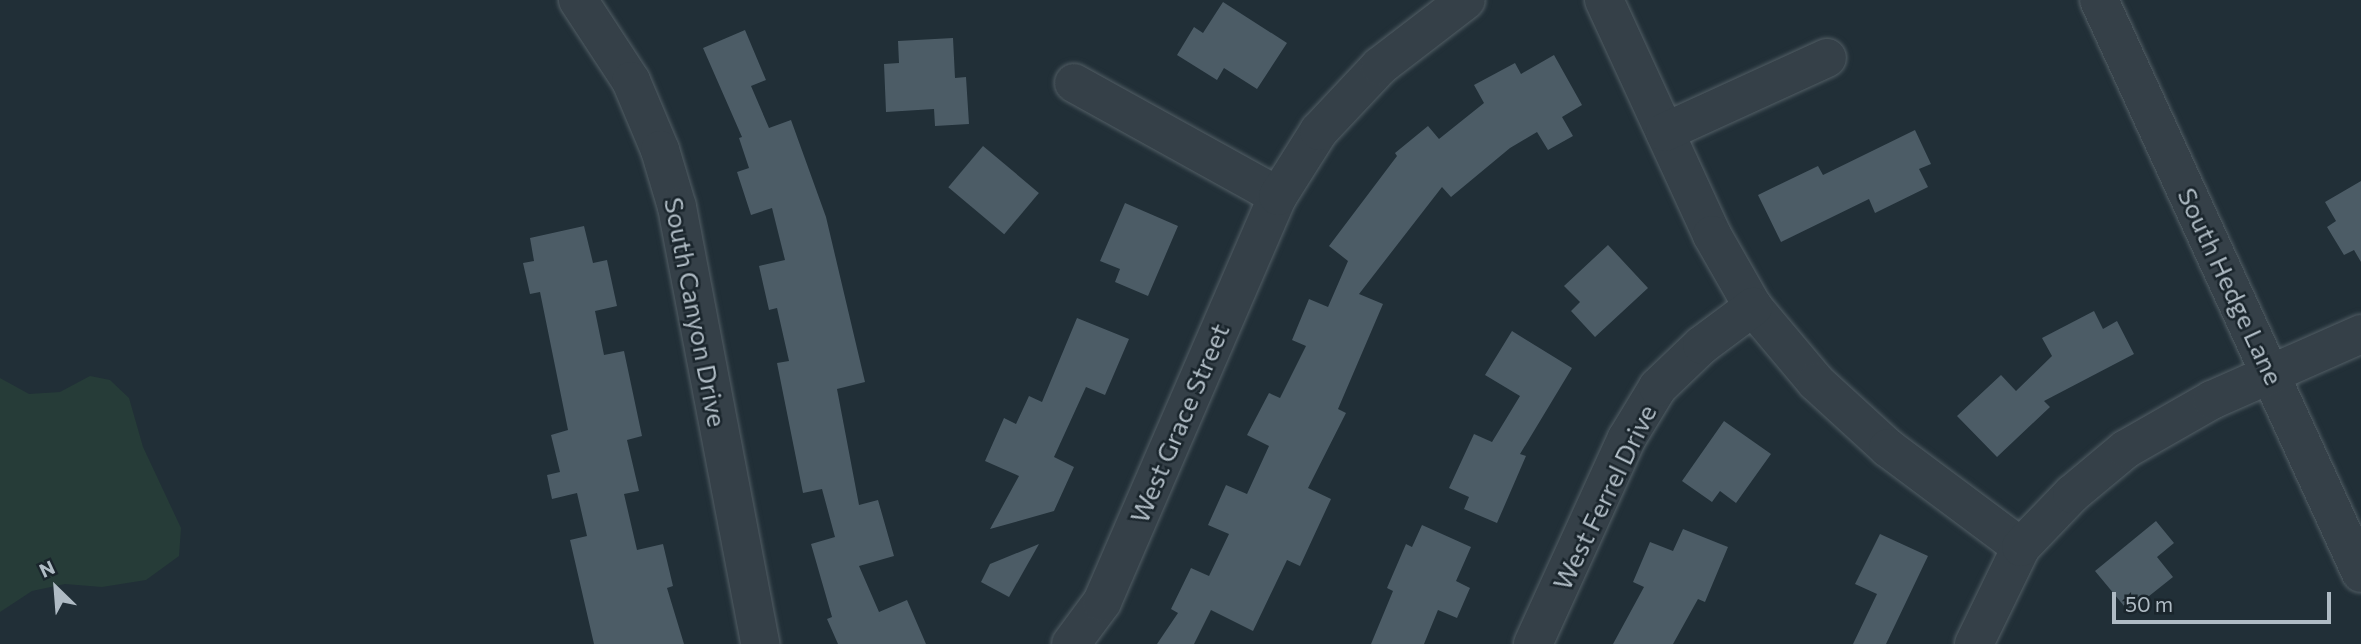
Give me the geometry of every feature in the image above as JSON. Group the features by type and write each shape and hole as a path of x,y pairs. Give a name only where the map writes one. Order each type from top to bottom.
{"street":[{"name":"South Canyon Drive","path":"578,0 631,81 660,150 677,207 761,644"},
{"name":"West Grace Street","path":"1071,644 1102,602 1278,196 1319,131 1380,66 1466,0"},
{"path":"1604,0 1712,235 1753,307 1816,382 1888,448 2021,547"},
{"name":"South Hedge Lane","path":"2099,0 2361,572"},
{"path":"1665,132 1828,58"},
{"path":"1074,83 1278,196"},
{"name":"West Ferrel Drive","path":"1533,644 1627,438 1658,387 1702,345 1753,307"},
{"path":"1974,644 2021,547 2071,494 2126,449 2212,400 2361,334"}],"green space":[{"path":"90,376 110,380 129,398 143,447 181,528 179,556 146,580 102,587 65,584 32,591 0,612 0,378 29,394 60,392"}],"building":[{"path":"1223,2 1287,43 1257,89 1224,68 1217,80 1177,55 1194,27 1203,33"},
{"path":"745,30 766,80 751,86 769,128 791,120 826,217 865,382 837,389 859,505 878,500 894,556 859,566 879,612 907,600 926,644 838,644 827,619 832,617 811,544 835,537 822,489 803,493 777,363 789,361 777,308 769,310 759,266 785,260 772,208 751,215 737,172 749,168 739,138 742,137 703,48"},
{"path":"953,38 955,78 966,77 969,124 935,126 934,109 886,112 884,64 899,63 898,41"},
{"path":"1554,55 1582,105 1562,117 1573,136 1548,150 1537,132 1510,148 1451,197 1442,187 1359,294 1383,304 1338,409 1346,413 1308,488 1331,499 1300,566 1287,560 1253,631 1211,610 1194,644 1157,644 1178,613 1171,609 1191,568 1209,576 1229,534 1208,525 1226,485 1247,494 1269,446 1247,435 1269,393 1280,398 1306,346 1292,340 1309,299 1328,307 1348,261 1329,246 1397,156 1395,153 1428,126 1439,139 1484,103 1474,85 1515,63 1521,74"},
{"path":"1915,130 1931,164 1919,169 1928,187 1875,213 1869,199 1781,242 1758,195 1818,166 1823,175"},
{"path":"983,146 1039,193 1004,234 948,187"},
{"path":"2361,181 2361,262 2354,250 2344,255 2327,227 2336,221 2325,202"},
{"path":"1125,203 1178,226 1148,296 1115,282 1120,269 1100,261"},
{"path":"584,226 593,263 607,260 617,306 595,311 604,355 624,351 642,436 627,440 639,491 624,494 637,550 663,544 673,586 667,588 684,644 594,644 570,540 587,536 577,493 552,499 547,475 560,472 551,435 568,430 540,292 530,294 523,263 534,261 530,238"},
{"path":"1608,245 1648,288 1595,337 1571,311 1580,302 1564,286"},
{"path":"2094,311 2103,329 2117,321 2134,354 2044,401 2050,407 1997,457 1957,416 2001,375 2016,391 2052,356 2042,338"},
{"path":"1077,318 1129,339 1105,395 1086,387 1054,457 1074,467 1054,511 990,529 1019,476 985,461 1004,418 1016,424 1029,396 1042,402"},
{"path":"1512,331 1572,368 1520,454 1526,456 1497,523 1464,509 1469,497 1449,488 1474,434 1492,442 1520,396 1485,375"},
{"path":"1724,421 1771,454 1736,503 1720,491 1712,502 1682,481"},
{"path":"2156,521 2174,543 2157,557 2173,577 2129,612 2095,571"},
{"path":"1422,525 1471,547 1456,581 1470,588 1457,618 1438,610 1424,644 1371,644 1393,591 1387,588 1406,544 1412,547"},
{"path":"1683,529 1728,547 1705,602 1698,599 1673,644 1613,644 1644,587 1633,582 1650,542 1673,551"},
{"path":"1880,534 1928,556 1886,644 1853,644 1877,594 1855,584"},
{"path":"1039,544 1009,597 981,582 990,564"}]}
